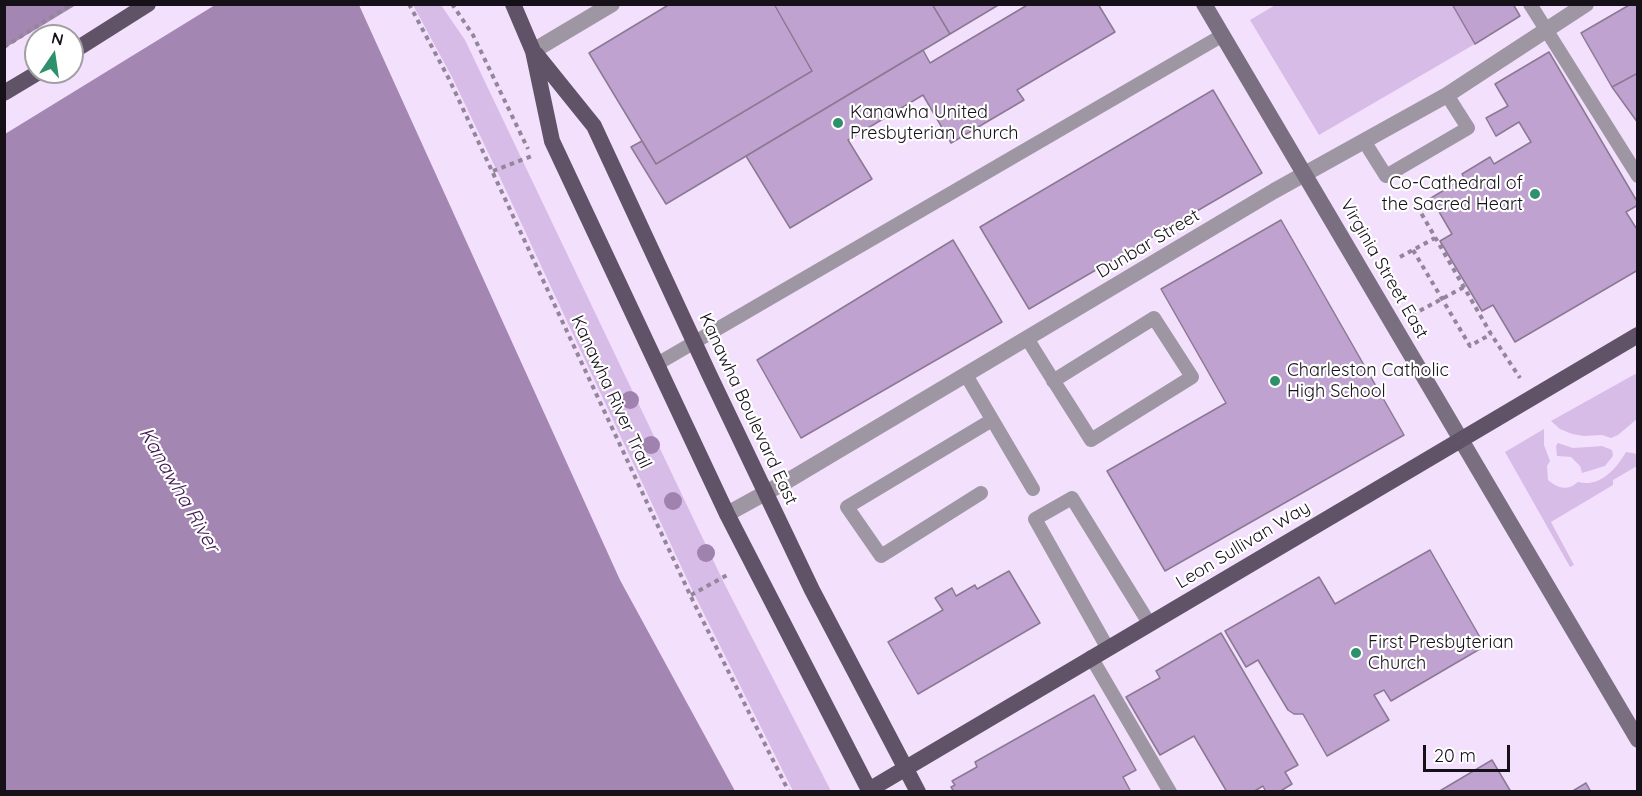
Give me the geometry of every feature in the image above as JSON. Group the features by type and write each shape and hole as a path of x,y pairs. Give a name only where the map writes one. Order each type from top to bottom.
{"main road":[{"path":"84,44 148,4"},
{"name":"Virginia Street East","path":"1204,4 1638,740"},
{"name":"Kanawha Boulevard East","path":"512,7 533,51 552,141 727,514 869,791"},
{"name":"Kanawha Boulevard East","path":"533,51 594,126 812,590 918,792"},
{"path":"4,93 24,81"},
{"name":"Leon Sullivan Way","path":"869,791 1107,647 1638,335"}],"street":[{"path":"533,51 612,4"},
{"name":"Dunbar Street","path":"727,514 1306,174 1447,95 1586,4"}],"lane":[{"path":"1530,4 1638,176"},
{"path":"657,364 1222,35"},
{"path":"1364,141 1386,176 1468,128 1447,95"},
{"path":"1027,338 1053,381 1091,440 1192,377 1154,318 1053,381"},
{"path":"966,375 1033,489"},
{"path":"981,494 881,556 847,507 992,420"},
{"path":"1107,647 1035,519 1072,498 1149,623"},
{"path":"1091,657 1170,792"}],"path":[{"path":"4,47 72,4"},
{"name":"Kanawha River Trail","path":"409,4 449,79 691,595 789,792"},
{"path":"493,171 532,156"},
{"path":"1417,206 1491,334 1532,396"},
{"path":"1400,257 1435,238"},
{"path":"1413,250 1470,346 1491,334"},
{"path":"1393,325 1464,287"},
{"path":"691,595 729,574"}],"shaded area":[{"path":"1277,4 1452,5 1475,44 1319,135 1250,20"},
{"path":"413,5 441,5 465,40 725,585 831,791 793,791 694,594 452,77"},
{"path":"1637,373 1637,419 1618,435 1611,438 1602,435 1572,434 1560,429 1551,421"},
{"path":"1544,429 1544,445 1550,461 1547,466 1548,480 1559,487 1567,488 1578,482 1594,482 1613,470 1626,452 1637,454 1637,466 1613,480 1613,485 1551,522 1574,565 1570,567 1505,452"},
{"path":"1558,443 1573,448 1602,446 1612,450 1613,456 1605,466 1582,473 1580,466 1571,457 1557,456"}],"water":[{"name":"Kanawha River","path":"5,5 359,5 620,580 735,791 5,792"}],"pier":[{"path":"76,5 215,5 5,134 5,48 24,36 24,84 84,84 84,24 45,24"}],"building":[{"path":"670,4 774,4 812,71 656,164 589,53"},
{"path":"774,4 932,4 950,34 666,204 631,147 642,141 656,164 812,71"},
{"path":"932,4 1000,4 950,34"},
{"name":"Kanawha United Presbyterian Church","path":"1029,4 1098,4 1115,32 1017,90 1024,100 951,143 923,95 848,140 872,179 790,228 746,156 923,50 930,63"},
{"path":"1452,4 1513,4 1520,16 1475,44"},
{"path":"1631,4 1638,4 1638,73 1612,87 1581,33"},
{"name":"Co-Cathedral of the Sacred Heart","path":"1549,52 1638,203 1626,212 1638,231 1638,270 1515,342 1493,305 1482,311 1440,241 1452,234 1431,198 1464,178 1462,174 1490,157 1494,164 1531,142 1519,122 1496,136 1486,118 1508,106 1495,84"},
{"path":"1638,73 1638,123 1612,87"},
{"path":"1213,90 1262,173 1029,309 980,227"},
{"path":"1281,220 1404,435 1165,571 1107,471 1226,403 1161,289"},
{"path":"953,240 1002,322 801,438 757,360"},
{"name":"First Presbyterian Church","path":"1430,550 1485,646 1391,701 1384,690 1374,695 1389,720 1327,756 1303,714 1294,714 1288,710 1258,660 1246,667 1225,631 1319,577 1335,604"},
{"path":"1009,571 1040,623 918,694 888,642 943,610 935,598 952,588 956,596 975,585 977,589"},
{"path":"1221,633 1298,765 1285,772 1292,784 1279,792 1266,792 1263,786 1253,792 1227,792 1194,736 1160,755 1126,697 1160,678 1156,671"},
{"path":"1094,695 1136,770 1123,777 1131,792 954,792 951,787 955,785 952,781 977,767 975,762"},
{"path":"1492,760 1511,792 1438,792"},
{"path":"1586,783 1591,792 1571,792"}],"place":[{"name":"Kanawha United Presbyterian Church","path":"838,123"},
{"name":"Co-Cathedral of the Sacred Heart","path":"1535,194"},
{"name":"Charleston Catholic High School","path":"1275,381"},
{"name":"First Presbyterian Church","path":"1356,653"}]}
